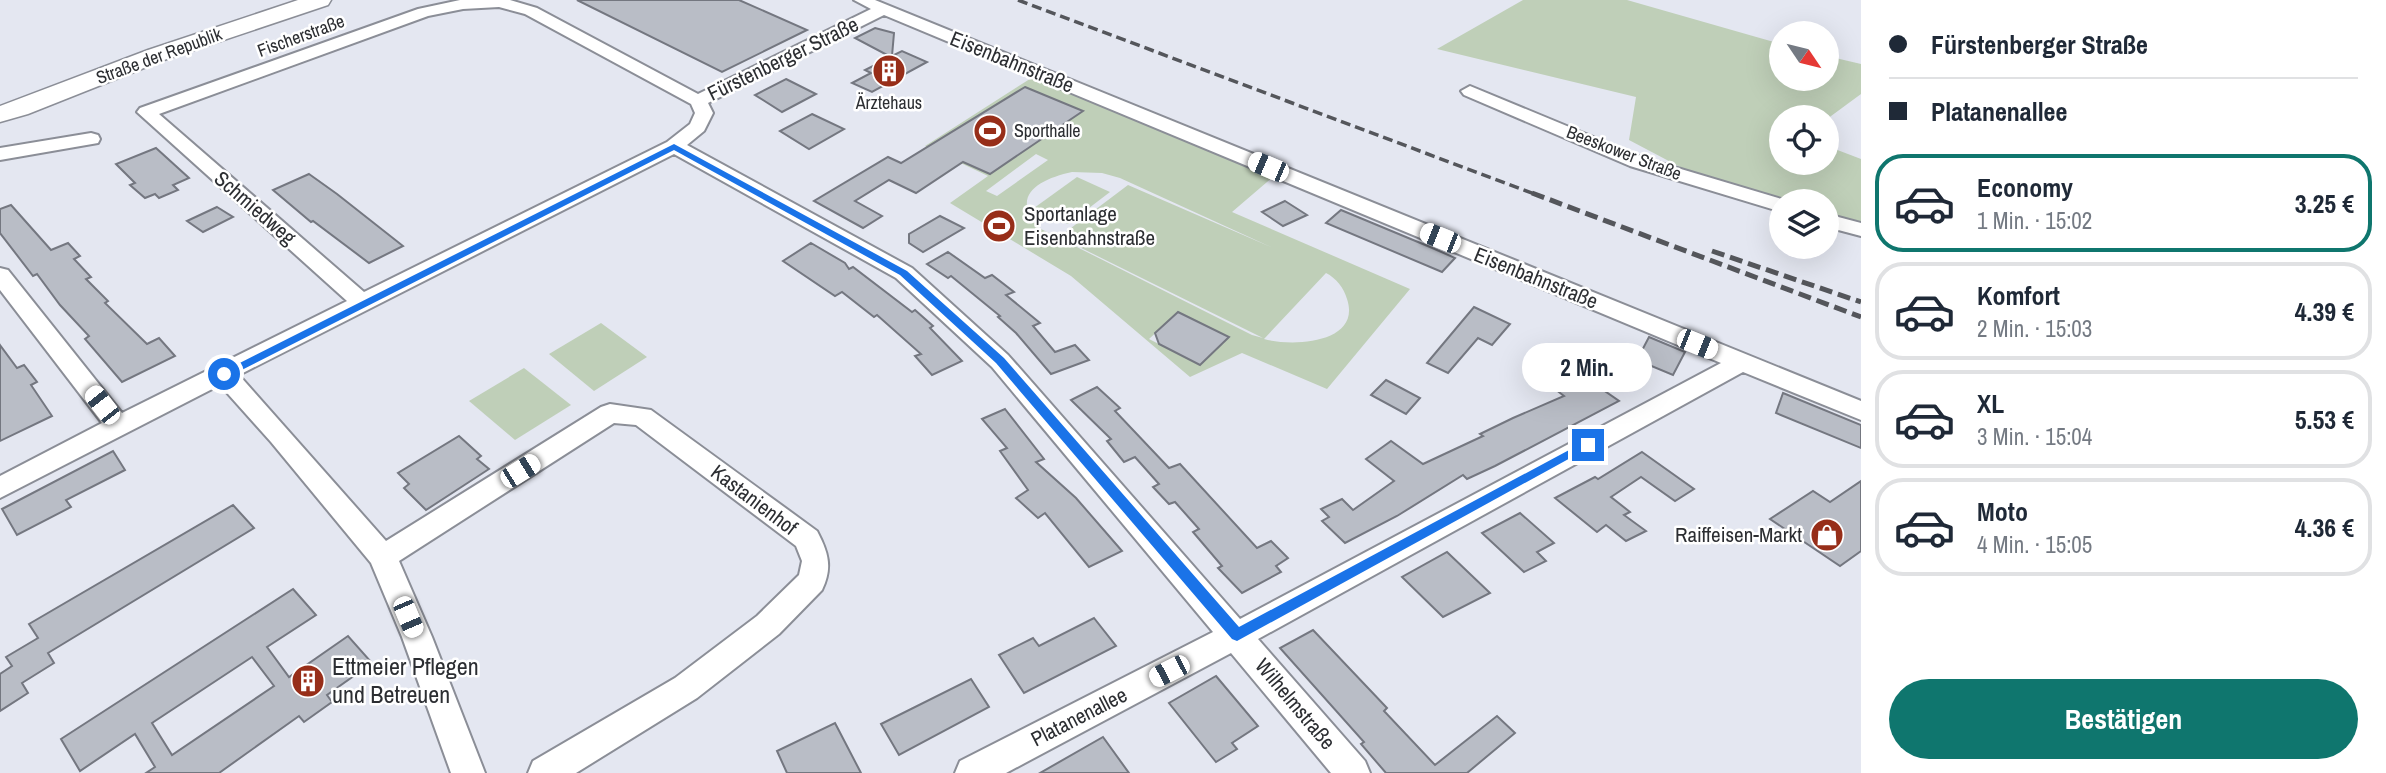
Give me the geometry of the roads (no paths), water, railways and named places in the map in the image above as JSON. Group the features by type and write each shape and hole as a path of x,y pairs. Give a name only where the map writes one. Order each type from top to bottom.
{"main road":[{"name":"Straße der Republik","path":"0,114 156,55 320,0"}],"street":[{"name":"Eisenbahnstraße","path":"862,0 1861,411"},
{"name":"Fischerstraße","path":"146,112 424,12 463,4 500,2 531,11 698,101"},
{"name":"Fürstenberger Straße","path":"0,488 674,146 698,127 704,113 698,101 884,9"},
{"name":"Beeskower Straße","path":"1470,91 1637,162 1769,202"},
{"name":"Schmiedweg","path":"146,112 364,304"},
{"path":"0,154 91,139"},
{"name":"Wilhelmstraße","path":"674,146 904,273 1000,360 1353,773"},
{"path":"0,170 38,165"},
{"path":"1839,224 1861,230"},
{"path":"0,275 118,426"},
{"name":"Platanenallee","path":"972,773 1237,635 1742,362"},
{"path":"224,374 280,435 383,557 417,637 468,773"},
{"name":"Kastanienhof","path":"383,557 611,413 642,416 807,540 816,561 812,581 768,625 686,688 545,773"}],"railway":[{"path":"1018,0 1537,195"},
{"path":"1532,193 1861,317"},
{"path":"1712,251 1861,302"}],"place":[{"name":"Ärztehaus","path":"889,71"},
{"name":"Sporthalle","path":"990,131"},
{"name":"Sportanlage Eisenbahnstraße","path":"999,226"},
{"name":"Raiffeisen-Markt","path":"1827,535"},
{"name":"Ettmeier Pflegen und Betreuen","path":"308,681"}]}
